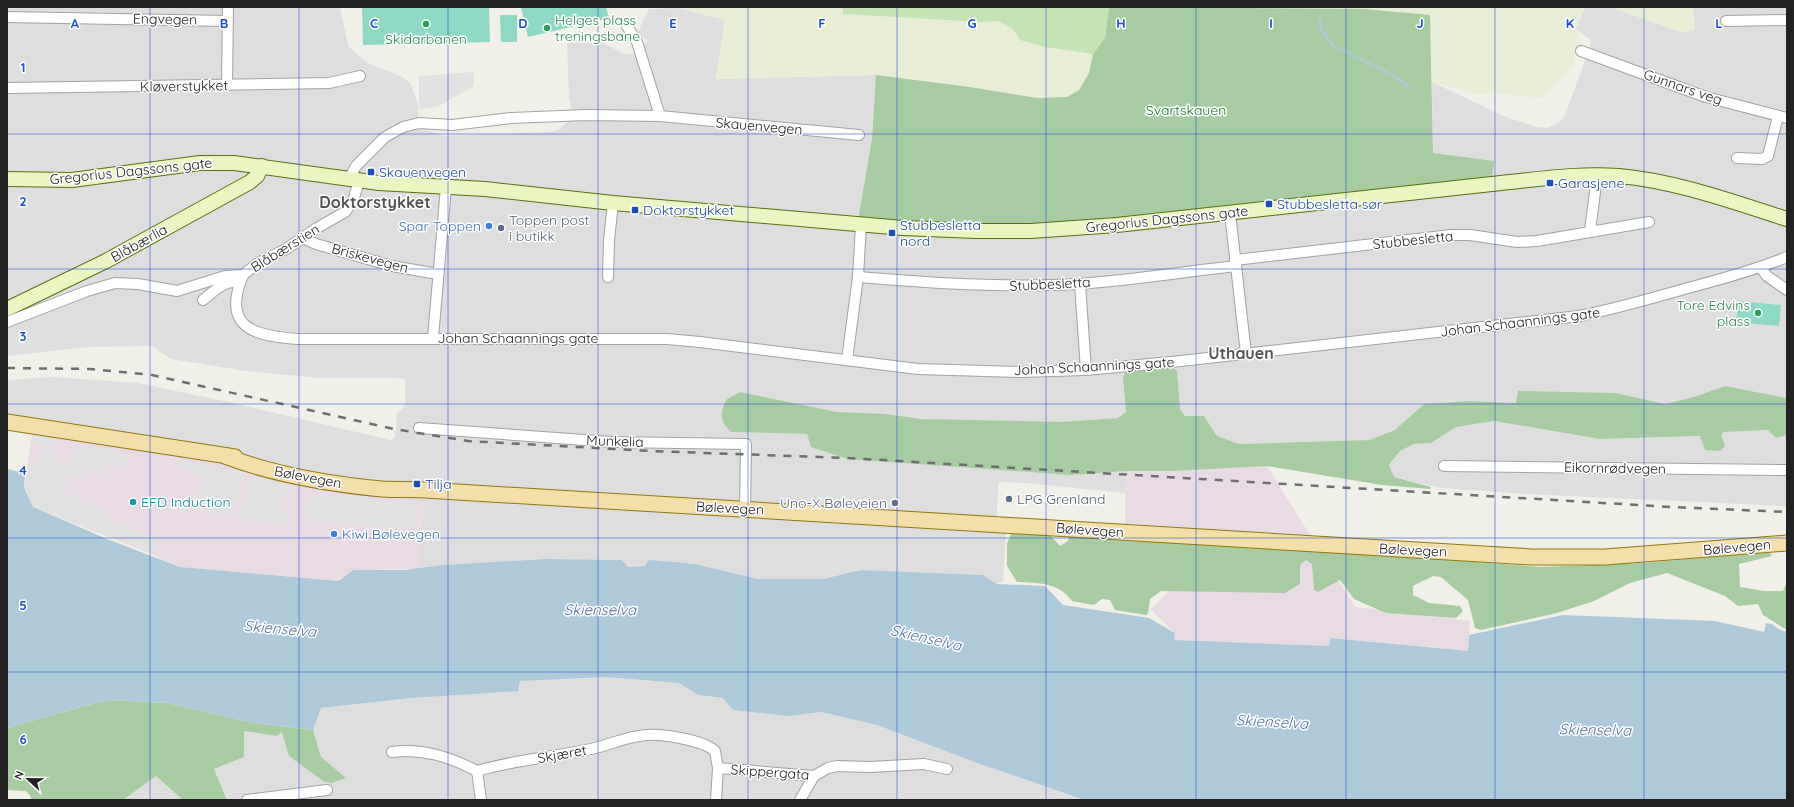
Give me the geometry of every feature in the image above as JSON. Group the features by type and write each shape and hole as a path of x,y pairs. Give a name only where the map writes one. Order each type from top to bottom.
{"main road":[{"name":"Bølevegen","path":"7,416 68,424 150,439 173,446"},
{"name":"Bølevegen","path":"7,422 105,438 173,446 244,458 384,485 392,488 1555,558 1633,556 1787,543"}],"street":[{"path":"227,85 228,7"},
{"name":"Engvegen","path":"7,17 228,20"},
{"path":"1726,21 1787,20"},
{"path":"626,26 637,42 660,116"},
{"name":"Gunnars veg","path":"1581,51 1706,97 1782,117"},
{"name":"Kløverstykket","path":"7,88 328,83 360,76"},
{"name":"Skauenvegen","path":"354,180 356,166 378,142 394,131 419,123 470,124 505,118 586,115 660,116 859,135"},
{"path":"1737,158 1762,159 1768,156 1782,117"},
{"name":"Gregorius Dagssons gate","path":"7,179 53,181 72,180 200,162 234,163 354,180 446,188 485,189 613,203 861,225 976,231 1031,231 1117,225 1501,183 1597,176 1633,178 1668,183 1787,219"},
{"name":"Blåbærlia","path":"7,309 106,261 250,182 257,176 262,166"},
{"path":"1590,232 1597,176"},
{"name":"Blåbærstien","path":"7,322 88,291 115,283 138,284 158,289 177,291 225,276 242,279 258,263 303,238 349,208 354,180"},
{"path":"433,338 446,188"},
{"path":"608,277 608,240 613,203"},
{"path":"1230,213 1246,354"},
{"name":"Stubbesletta","path":"858,277 950,285 1007,286 1080,284 1451,235 1470,235 1517,242 1537,241 1649,222"},
{"path":"847,360 858,277 861,225"},
{"name":"Briskevegen","path":"303,238 316,244 392,266 438,274"},
{"name":"Johan Schaannings gate","path":"242,279 236,296 238,313 247,327 260,334 298,339 667,339 918,369 1021,372 1086,370 1246,354 1579,316 1607,311 1761,268 1787,257"},
{"path":"1761,268 1767,276 1787,290"},
{"path":"203,300 227,283 242,279"},
{"path":"1080,284 1086,370"},
{"name":"Munkelia","path":"419,428 612,442 746,444 745,509"},
{"name":"Eikornrødvegen","path":"1444,466 1787,470"},
{"name":"Skjæret","path":"477,772 567,752 592,749 627,738 649,734 667,736 712,749 716,755 718,768"},
{"path":"392,752 402,751 440,755 457,761 477,772 481,800"},
{"name":"Skippergata","path":"716,800 718,768 814,776 828,768 837,766 870,767 924,764 947,769"},
{"path":"800,800 814,776"},
{"path":"247,800 327,790"}],"shaded area":[{"path":"7,7 340,7 348,45 355,53 370,64 401,76 410,83 418,104 418,119 428,130 442,136 551,132 560,129 570,118 572,111 569,98 567,43 602,42 624,54 638,52 648,41 637,33 649,9 678,8 725,20 716,79 876,75 872,139 1415,185 1464,183 1491,178 1493,161 1433,153 1432,82 1506,117 1538,127 1548,128 1561,121 1565,115 1590,47 1591,40 1576,29 1585,7 1610,7 1678,31 1695,29 1693,7 1787,7 1787,398 1725,386 1694,397 1665,404 1616,393 1518,391 1516,403 1469,401 1424,404 1395,430 1369,440 1239,444 1217,436 1204,416 1185,416 1179,409 1177,371 1123,378 1126,412 1119,418 1062,422 946,420 837,412 740,392 727,399 731,432 807,434 1070,475 1127,471 1125,493 1026,483 999,482 996,520 1006,530 1003,581 997,584 983,575 861,570 823,579 758,579 695,564 646,562 644,566 628,567 622,560 544,559 443,565 418,569 422,503 7,425 7,381 53,377 138,383 233,403 391,440 395,438 397,413 405,406 405,380 398,378 320,378 246,371 171,359 152,346 88,347 7,356"},
{"path":"474,72 474,86 437,107 419,109 419,76"},
{"path":"1494,421 1600,439 1700,436 1704,444 1724,432 1769,430 1776,438 1787,435 1787,506 1526,494 1441,488 1394,477 1389,466 1400,451 1414,444 1431,443 1456,427"},
{"path":"33,429 192,455 410,499 422,503 418,569 353,570 339,581 180,567 149,553 33,507 24,488"},
{"path":"33,432 49,434 51,436 54,442 55,458 58,463 68,461 78,447 86,445 129,455 125,469 107,461 102,475 89,470 82,478 71,474 64,493 59,491 59,494 63,498 65,494 107,511 105,517 130,526 129,529 158,539 153,554 33,507 24,488 30,464 37,465 43,449 43,444 32,441"},
{"path":"180,460 242,472 245,477 232,515 223,516 195,505 205,478 181,466"},
{"path":"1267,466 1355,607 1470,621 1468,651 1330,638 1329,646 1174,640 1175,633 1150,609 1171,590 1177,540 1125,525 1127,471 1174,471"},
{"path":"253,471 288,483 283,505 290,524 289,526 239,519"},
{"path":"317,495 366,497 384,503 386,508 388,502 417,504 413,530 308,520 305,509"},
{"path":"605,677 679,683 698,695 723,698 789,716 821,712 877,725 980,764 1085,800 227,800 214,769 244,757 244,731 277,736 282,732 345,778 321,757 313,730 321,708 411,698 518,690 520,681"},
{"path":"156,776 183,800 123,800"}],"green space":[{"name":"Skidarbanen","path":"362,7 489,7 490,42 363,45"},
{"name":"Helges plass treningsbane","path":"521,7 606,7 609,18 528,37"},
{"path":"678,7 843,7 843,14 981,22 998,21 1012,28 1020,40 1093,54 1089,73 1079,90 1067,97 1037,98 970,87 876,75 716,79 725,20"},
{"path":"843,7 1109,7 1105,38 1093,54 1045,47 1020,40 1012,28 998,21 981,22 843,14"},
{"name":"Svartskauen","path":"1109,7 1364,9 1430,15 1433,153 1494,161 1492,178 1464,183 1415,185 1354,194 1174,214 976,228 858,221 872,139 876,75 970,87 1037,98 1067,97 1079,90 1089,73 1093,54 1105,38"},
{"path":"1303,7 1585,7 1576,29 1580,38 1572,67 1542,98 1492,93 1479,94 1432,82 1430,15"},
{"path":"1610,7 1693,7 1695,29 1687,32 1678,31"},
{"path":"500,15 517,15 517,42 501,42"},
{"name":"Tore Edvins plass","path":"1738,301 1781,305 1779,326 1736,322"},
{"path":"1172,367 1177,371 1180,409 1185,416 1204,416 1217,436 1239,444 1369,440 1395,430 1424,404 1469,401 1516,403 1518,391 1616,393 1665,404 1694,397 1725,386 1787,398 1787,435 1776,438 1768,430 1724,432 1721,435 1725,446 1720,451 1705,450 1700,436 1600,439 1494,421 1456,427 1431,443 1414,444 1400,451 1389,465 1394,477 1431,487 1430,489 1382,485 1267,466 1174,471 1127,471 1070,475 848,459 811,447 807,434 731,432 727,428 722,416 724,403 727,399 740,392 837,412 884,414 923,419 1062,422 1118,418 1126,412 1123,378 1125,372"},
{"path":"1020,532 1049,534 1060,546 1068,541 1070,533 1189,540 1541,567 1642,563 1769,552 1772,556 1739,564 1740,587 1764,591 1783,591 1786,584 1787,573 1787,630 1763,615 1758,604 1738,606 1725,596 1667,573 1630,583 1594,601 1557,613 1481,630 1475,628 1468,600 1441,577 1433,576 1413,586 1413,595 1429,603 1460,606 1463,611 1456,618 1386,613 1354,599 1340,580 1318,592 1314,590 1312,564 1306,560 1300,565 1300,584 1285,593 1161,591 1150,599 1148,613 1146,615 1115,610 1110,600 1102,599 1094,605 1072,601 1061,590 1054,587 1040,583 1017,582 1007,566 1007,544 1011,534"},
{"path":"110,700 167,703 254,723 313,730 321,757 346,778 331,783 323,781 289,756 282,732 277,736 244,731 244,757 214,769 227,800 183,800 156,776 123,800 30,800 31,797 26,791 7,790 7,728"}],"water":[{"name":"Skienselva","path":"7,469 25,473 24,488 33,507 107,539 180,567 339,581 353,570 405,570 443,565 544,559 622,560 628,567 644,566 649,560 695,564 758,579 823,579 861,570 983,575 997,584 1045,586 1063,605 1149,618 1175,633 1174,640 1329,646 1330,638 1468,651 1469,635 1563,615 1715,621 1764,632 1766,623 1772,624 1778,629 1787,632 1787,800 1085,800 980,764 877,725 821,712 789,716 733,710 723,698 698,695 679,683 605,677 520,681 518,691 411,698 321,708 313,730 254,723 167,703 110,700 7,728"}],"waterway":[{"path":"1320,19 1321,30 1326,34 1326,38 1331,41 1332,45 1395,76 1409,87"}],"railway":[{"path":"7,368 90,369 152,375 394,429 468,441 650,451 848,458 1671,507 1787,512"}],"place":[{"name":"Skidarbanen","path":"426,24"},
{"name":"Helges plass treningsbane","path":"547,28"},
{"name":"Skauenvegen","path":"371,172"},
{"name":"Garasjene","path":"1550,183"},
{"name":"Stubbesletta sør","path":"1269,204"},
{"name":"Doktorstykket","path":"635,210"},
{"name":"Spar Toppen","path":"489,226"},
{"name":"Toppen post i butikk","path":"501,228"},
{"name":"Stubbesletta nord","path":"892,233"},
{"name":"Tore Edvins plass","path":"1758,313"},
{"name":"Tilja","path":"417,484"},
{"name":"LPG Grenland","path":"1009,499"},
{"name":"EFD Induction","path":"133,502"},
{"name":"Uno-X Bøleveien","path":"895,503"},
{"name":"Kiwi Bølevegen","path":"334,534"}],"district":[{"name":"Doktorstykket","path":"375,202"},
{"name":"Uthauen","path":"1241,353"}]}
